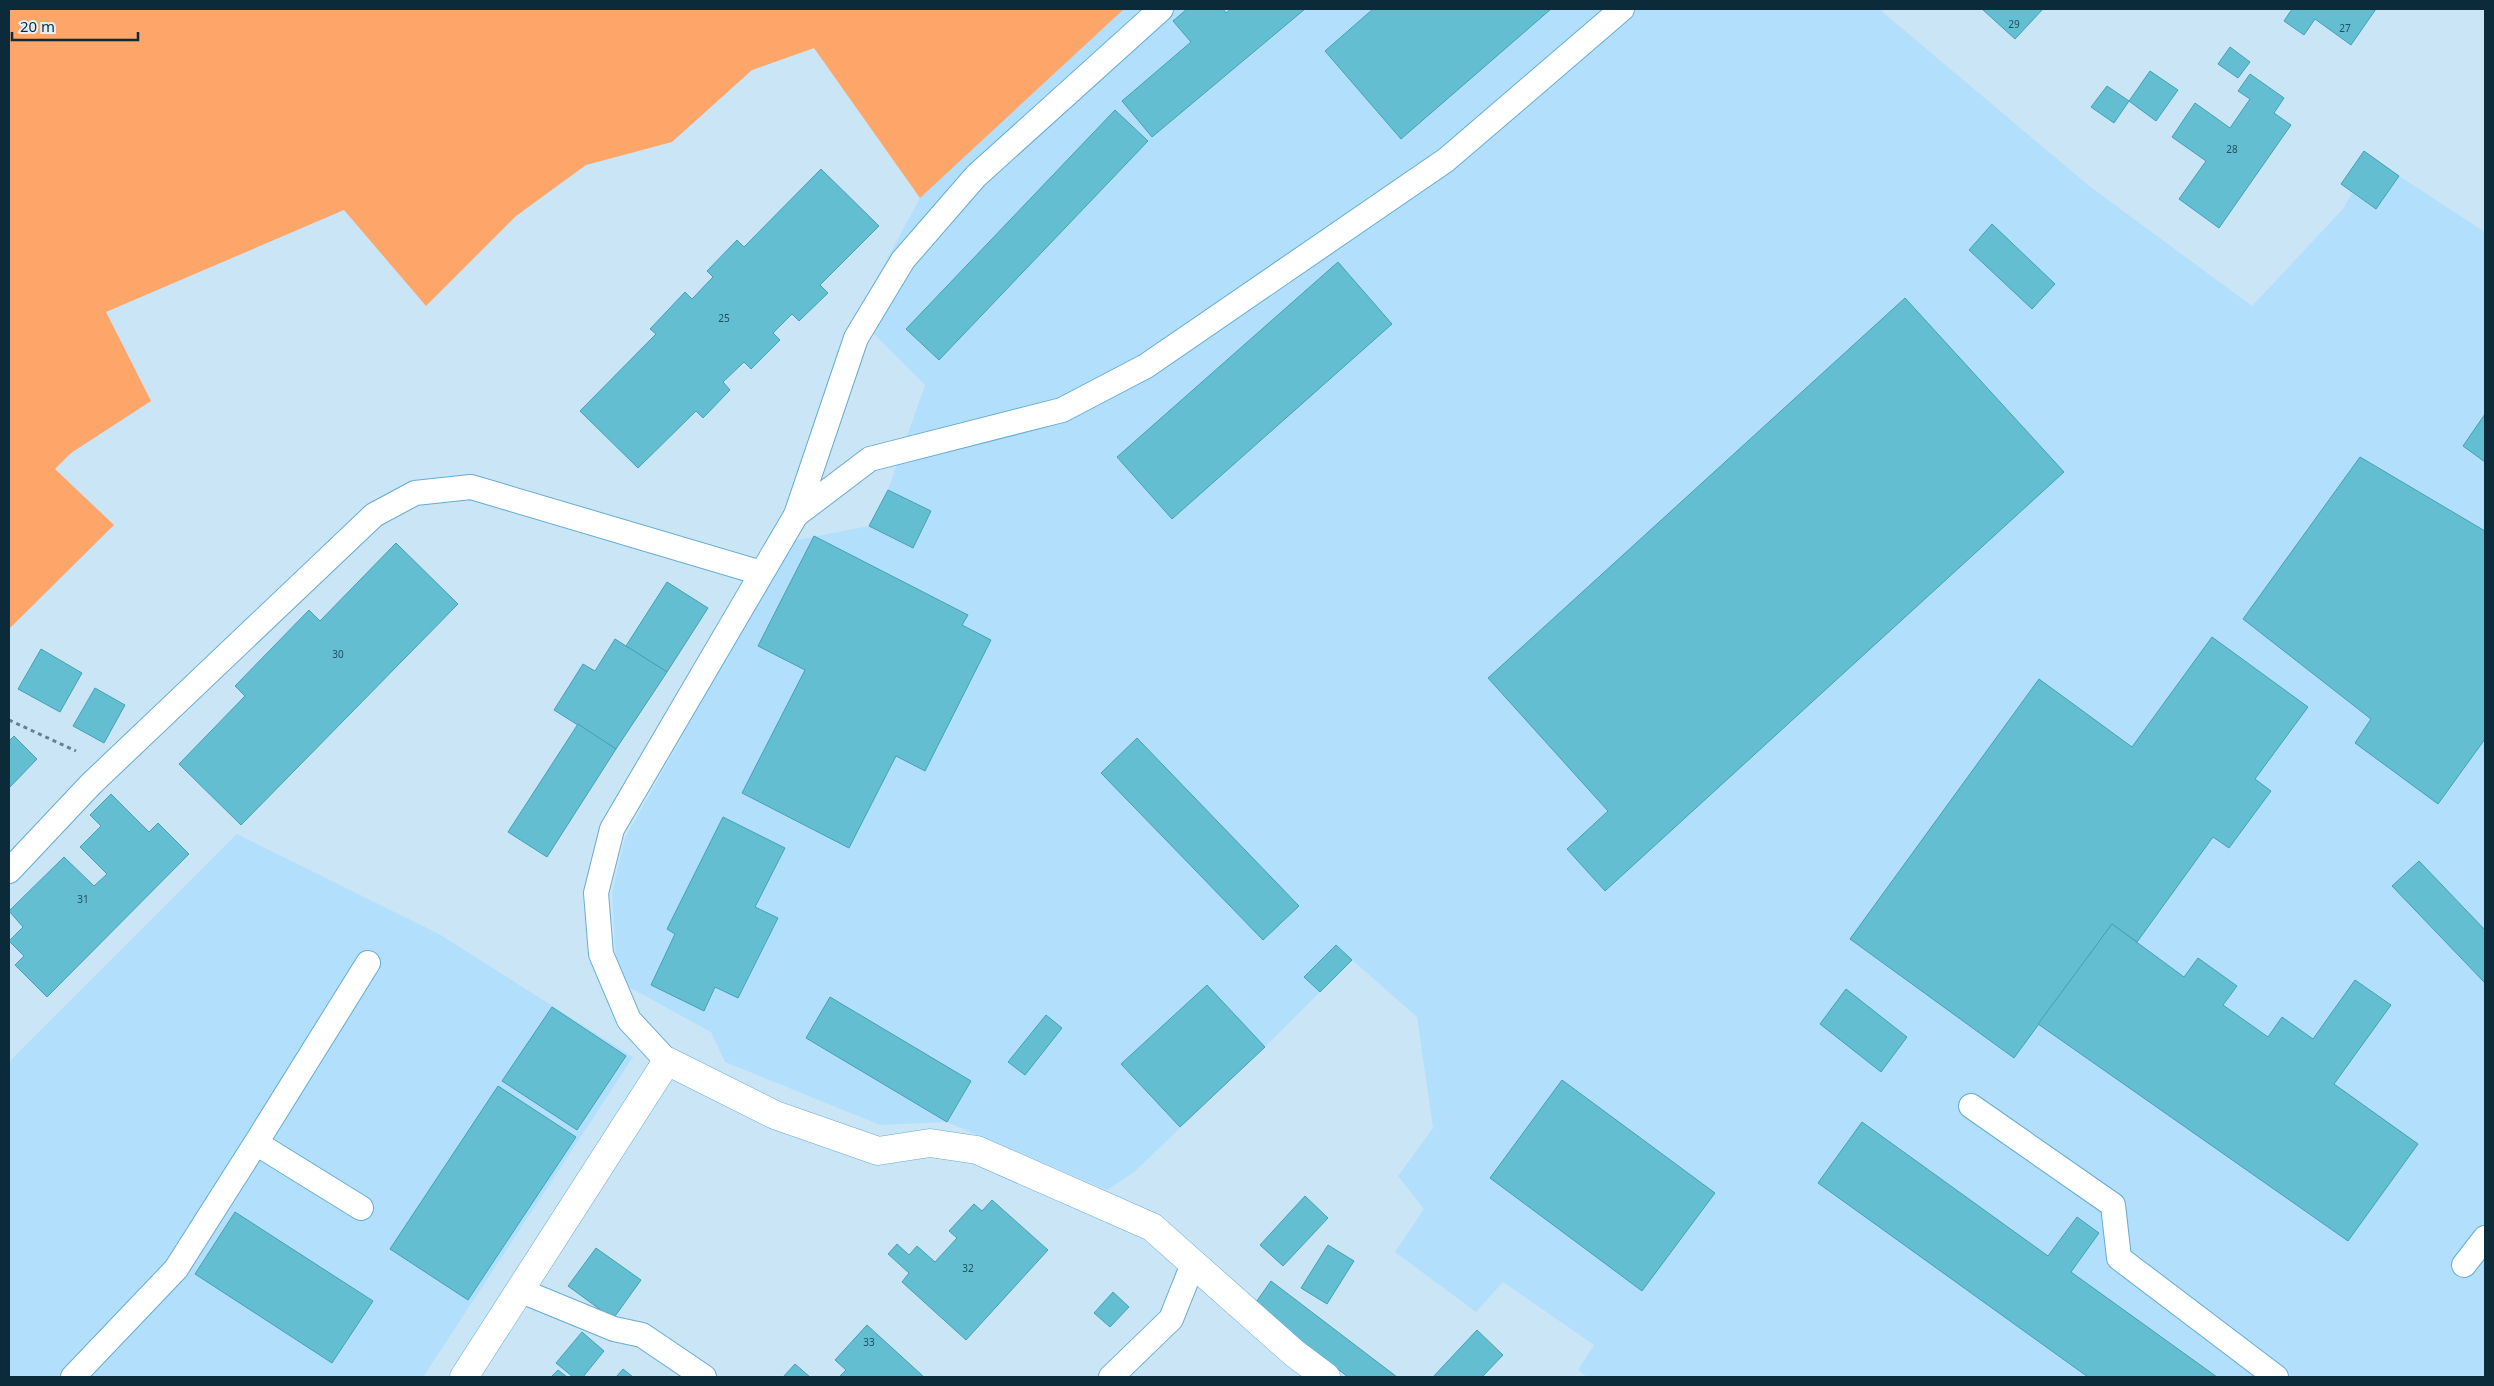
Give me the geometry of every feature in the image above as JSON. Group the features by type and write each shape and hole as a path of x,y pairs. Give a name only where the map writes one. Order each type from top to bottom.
{"street":[{"path":"464,1377 667,1061 775,1116 878,1151 930,1143 977,1150 1152,1227 1294,1353 1326,1377"}],"lane":[{"path":"667,1061 629,1020 601,954 596,894 612,829 796,515 856,338 903,260 976,176 1161,9"},
{"path":"796,515 870,459 1062,410 1146,366 1446,160 1622,9"},
{"path":"9,871 109,766 374,515 415,493 471,487 761,573"},
{"path":"73,1377 176,1269 368,963"},
{"path":"1971,1106 2113,1205 2119,1258 2276,1377"},
{"path":"256,1143 360,1208"},
{"path":"2464,1265 2485,1238"},
{"path":"1111,1377 1171,1319 1193,1264"},
{"path":"519,1290 614,1329 642,1335 704,1377"}],"path":[{"path":"9,720 109,766"}],"shaded area":[{"path":"9,9 1124,9 920,198 814,48 752,70 672,142 586,165 516,216 426,306 344,210 106,312 151,401 71,453 55,469 114,525 9,629"},
{"path":"1124,9 1879,9 2088,185 2252,306 2343,209 2352,193 2376,209 2399,176 2485,232 2485,1377 1587,1377 1578,1370 1594,1345 1503,1282 1476,1312 1395,1252 1424,1209 1398,1176 1433,1128 1417,1017 1352,960 1265,1047 1133,1173 1107,1190 947,1122 880,1125 725,1062 711,1032 627,986 616,960 612,893 625,838 792,541 869,526 888,490 925,385 856,316 920,198"},
{"path":"237,834 439,934 633,1057 423,1377 9,1377 9,1062"}],"building":[{"path":"1187,9 1223,9 1226,13 1231,9 1305,9 1152,137 1122,101 1191,42 1173,21"},
{"path":"1373,9 1551,9 1401,139 1325,51"},
{"path":"1982,9 2043,9 2015,39"},
{"path":"2292,9 2376,9 2351,45 2315,19 2304,35 2284,21"},
{"path":"2230,47 2250,62 2238,78 2218,64"},
{"path":"2150,71 2178,90 2156,121 2129,101"},
{"path":"2250,74 2284,98 2274,113 2291,125 2219,228 2179,199 2206,161 2172,137 2195,103 2230,128 2250,99 2238,91"},
{"path":"2107,86 2129,101 2114,123 2091,107"},
{"path":"1115,110 1148,141 939,360 906,329"},
{"path":"2364,151 2399,176 2376,209 2341,184"},
{"path":"821,169 879,226 820,285 828,293 799,321 792,314 773,333 780,340 751,369 744,362 723,382 730,390 703,418 696,411 638,468 580,411 656,334 650,329 685,292 692,299 713,277 707,271 737,240 744,247"},
{"path":"1992,224 2055,284 2032,309 1969,250"},
{"path":"1338,262 1392,324 1172,519 1117,457"},
{"path":"1905,298 2064,472 1605,891 1567,849 1608,811 1488,678"},
{"path":"2485,414 2485,462 2463,446"},
{"path":"2360,457 2485,531 2485,739 2438,804 2355,743 2371,719 2243,619"},
{"path":"888,490 931,511 913,548 869,526"},
{"path":"814,536 968,615 962,625 991,640 925,771 896,756 849,848 742,793 805,670 758,646"},
{"path":"396,543 458,604 241,825 179,764 245,696 235,686 309,610 320,621"},
{"path":"667,582 708,608 667,672 626,646"},
{"path":"2212,637 2308,707 2255,779 2271,791 2229,848 2213,837 2137,942 2112,924 2014,1058 1850,939 2039,679 2132,747"},
{"path":"615,639 667,672 616,749 554,710 583,664 595,671"},
{"path":"41,649 82,673 60,712 18,689"},
{"path":"95,688 125,705 104,743 73,726"},
{"path":"578,724 616,749 547,857 508,832"},
{"path":"14,736 37,759 9,788 9,741"},
{"path":"1137,738 1299,906 1263,940 1101,773"},
{"path":"111,794 149,832 158,823 189,854 47,997 15,965 24,956 9,941 23,927 9,911 64,857 94,886 107,874 80,847 101,826 90,815"},
{"path":"723,817 785,848 755,907 778,918 738,998 715,987 704,1011 651,985 675,934 667,929"},
{"path":"2419,861 2485,930 2485,983 2392,886"},
{"path":"2112,924 2184,977 2198,958 2237,986 2223,1005 2268,1037 2282,1017 2313,1039 2355,980 2391,1005 2334,1084 2418,1144 2348,1241 2038,1024"},
{"path":"1336,945 1352,960 1320,992 1304,977"},
{"path":"1207,985 1265,1047 1180,1127 1121,1064"},
{"path":"1846,989 1907,1037 1881,1072 1820,1024"},
{"path":"830,997 971,1081 947,1122 806,1038"},
{"path":"552,1007 626,1056 577,1130 502,1081"},
{"path":"1046,1015 1062,1028 1025,1075 1008,1062"},
{"path":"1562,1080 1715,1193 1642,1291 1490,1178"},
{"path":"498,1086 576,1137 468,1300 390,1249"},
{"path":"1862,1122 2048,1256 2077,1217 2099,1233 2071,1272 2217,1377 2088,1377 1818,1183"},
{"path":"1305,1196 1328,1218 1283,1266 1260,1245"},
{"path":"992,1200 1048,1250 966,1340 902,1282 909,1273 888,1254 897,1244 909,1255 917,1246 935,1262 957,1238 949,1231 974,1204 982,1211"},
{"path":"235,1212 373,1301 332,1363 195,1274"},
{"path":"1328,1245 1354,1261 1327,1304 1301,1288"},
{"path":"596,1248 641,1280 613,1319 568,1286"},
{"path":"1271,1281 1397,1377 1348,1377 1254,1305"},
{"path":"1113,1292 1129,1307 1110,1327 1094,1313"},
{"path":"867,1325 924,1377 839,1377 846,1370 835,1360"},
{"path":"1477,1330 1503,1355 1482,1377 1433,1377"},
{"path":"582,1332 604,1351 583,1377 573,1377 556,1363"},
{"path":"795,1364 810,1377 783,1377"},
{"path":"623,1369 633,1377 616,1377"},
{"path":"558,1370 567,1377 551,1377"}]}
